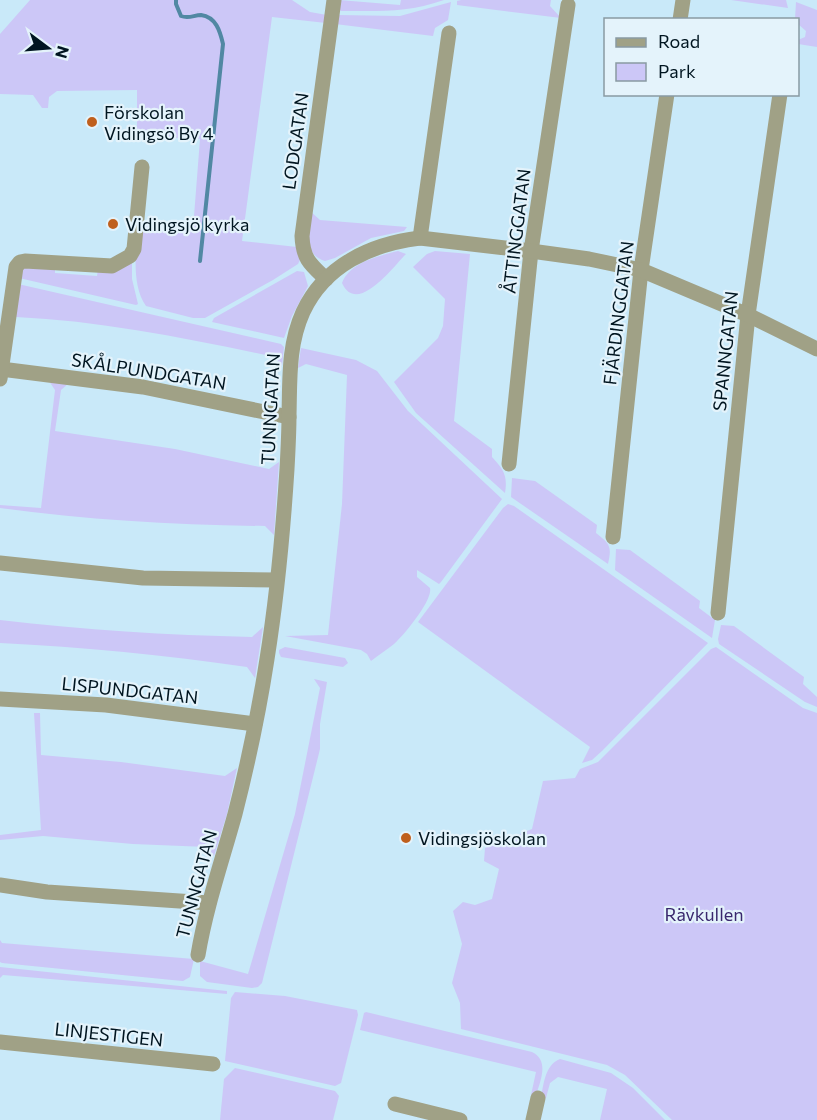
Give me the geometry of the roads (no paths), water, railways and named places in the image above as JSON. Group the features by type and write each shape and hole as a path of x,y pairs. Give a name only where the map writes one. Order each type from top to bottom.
{"street":[{"name":"LODGATAN","path":"326,279 304,255 302,236 334,0"},
{"path":"680,18 683,0"},
{"name":"ÅTTINGGATAN","path":"509,464 531,251 568,4"},
{"path":"420,238 449,33"},
{"name":"FJÄRDINGGATAN","path":"613,537 641,270 668,96"},
{"name":"SPANNGATAN","path":"718,613 748,315 780,96"},
{"name":"SKÅLPUNDGATAN","path":"142,166 134,249 130,256 112,266 20,262 16,267 1,374 143,387 289,417"},
{"name":"TUNNGATAN","path":"198,955 209,903 235,813 267,659 282,534 291,356 303,313 326,279 351,259 369,250 420,238 531,251 641,270 748,315 817,350"},
{"path":"0,563 143,578 278,580"},
{"name":"LISPUNDGATAN","path":"0,699 106,705 255,724"},
{"path":"0,885 47,892 209,903"},
{"name":"LINJESTIGEN","path":"0,1042 213,1064"},
{"path":"533,1120 538,1098"},
{"path":"395,1104 460,1120"}],"waterway":[{"path":"176,0 181,16 201,15 214,22 223,44 200,261"}],"place":[{"name":"Förskolan Vidingsö By 4","path":"92,122"},
{"name":"Vidingsjö kyrka","path":"113,224"},
{"name":"Vidingsjöskolan","path":"406,838"}],"park label":[{"name":"Rävkullen","path":"704,914"}]}
